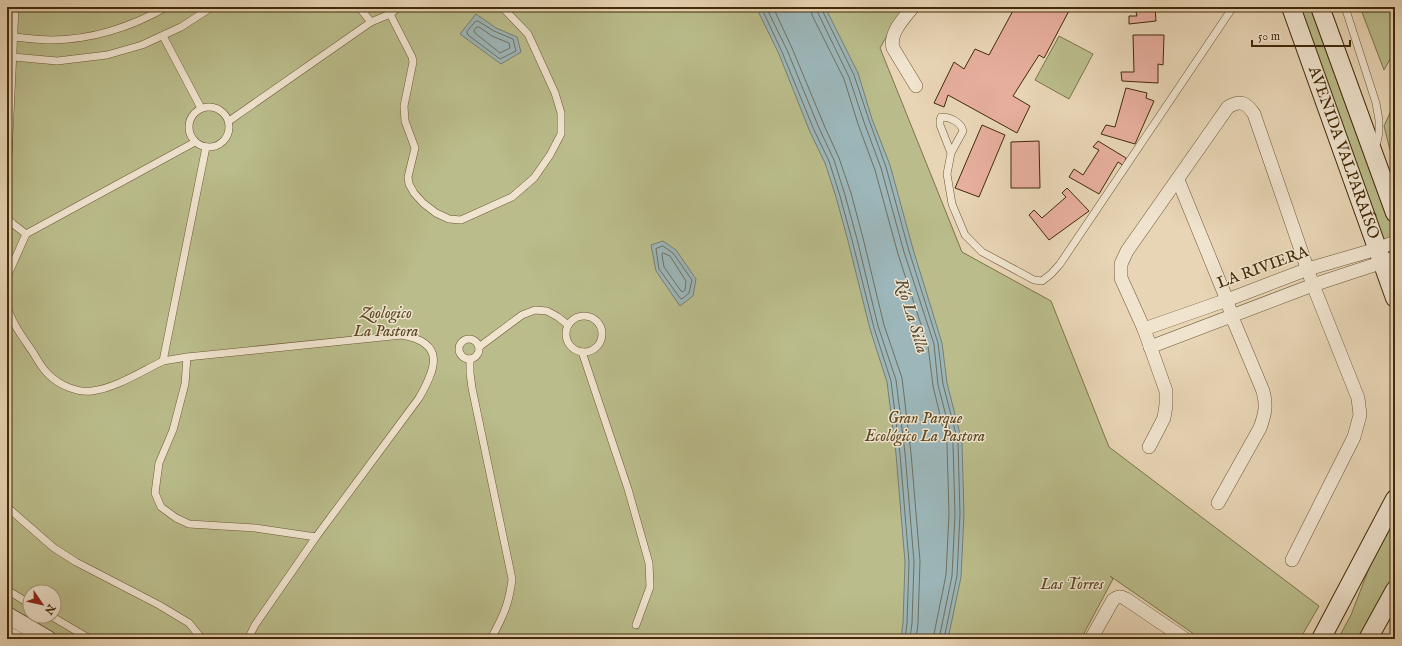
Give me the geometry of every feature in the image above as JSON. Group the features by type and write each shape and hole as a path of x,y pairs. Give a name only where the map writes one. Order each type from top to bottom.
{"main road":[{"name":"AVENIDA VALPARAÍSO","path":"1291,7 1385,256 1395,298"},
{"name":"AVENIDA VALPARAÍSO","path":"1320,7 1395,213"},
{"path":"1321,639 1395,499"},
{"path":"1368,639 1395,590"}],"street":[{"path":"913,7 897,28 892,38 892,43 893,48 916,86"},
{"path":"1149,447 1164,418 1166,391 1144,328 1121,278 1121,264 1127,251 1228,107 1236,102 1244,103 1254,114 1313,285 1358,398 1360,415 1354,436 1292,560"},
{"path":"1178,180 1263,391 1266,403 1264,417 1260,428 1218,503"},
{"name":"LA RIVIERA","path":"1150,347 1385,256 1395,242"},
{"name":"LA RIVIERA","path":"1144,328 1227,300 1308,269 1385,256"},
{"path":"1091,639 1113,600 1121,596 1185,639"},
{"path":"7,615 48,639"},
{"path":"7,634 16,639"}],"lane":[{"path":"7,179 15,7"},
{"path":"13,37 51,40 78,38 147,18 166,7"},
{"path":"12,57 57,61 107,55 142,45 163,36 181,27 212,7"},
{"path":"359,7 371,22"},
{"path":"229,121 371,22 390,14 399,7"},
{"path":"390,14 412,57 413,62 404,106 405,121 415,148 409,168 409,184 414,193 423,203 436,213 449,219 461,220 512,197 534,178 550,155 561,134 561,113 555,93 534,45 528,34 502,7"},
{"path":"951,153 940,125 941,117 946,117 957,122 962,127 962,131 951,153 947,174 952,204 965,235 982,252 1034,280 1042,281 1060,264 1233,7"},
{"path":"1345,7 1376,103 1379,120 1379,133 1377,142 1372,151"},
{"path":"163,36 201,108"},
{"path":"210,106 218,108 224,113 229,121 230,129 227,137 222,143 214,147 206,148 195,142 190,134 189,123 193,114 201,108 210,106"},
{"path":"7,277 26,234 195,142"},
{"path":"163,361 206,148"},
{"path":"7,218 26,234"},
{"path":"7,306 19,332 42,367 52,378 63,385 81,391 93,391 124,380 163,361 187,357 402,335 414,337 426,345 433,353 434,365 431,377 419,398 316,537 255,625 248,639"},
{"path":"479,347 475,341 468,339 461,342 459,350 462,356 470,358 476,355 479,347 522,315 536,310 547,310 568,325"},
{"path":"579,316 593,318 598,322 602,329 600,343 589,352 575,350 569,346 566,339 565,332 568,325 572,320 579,316"},
{"path":"582,352 628,489 649,563 650,587 636,625"},
{"path":"187,357 185,384 173,430 160,463 155,493 161,507 176,518 189,524 255,528 316,537"},
{"path":"470,358 472,388 512,579 510,597 504,614 491,639"},
{"path":"7,507 54,548 76,562 165,608 189,623 202,639"},
{"path":"7,590 22,599"},
{"path":"62,623 90,639"}],"green space":[{"name":"Zoologico La Pastora","path":"7,7 903,7 880,48 962,252 1051,301 1109,447 1319,606 1300,639 1201,639 1110,576 1113,579 1081,639 64,639 38,624 62,624 62,584 22,584 22,615 7,606"},
{"path":"1302,7 1315,10 1322,21 1395,232 1395,242 1385,246 1298,13"},
{"path":"1360,7 1395,7 1395,50 1384,70"},
{"path":"1059,36 1093,54 1069,99 1035,80"},
{"path":"1395,102 1395,164 1384,126"},
{"path":"1395,514 1395,575 1360,639 1338,639 1351,615 1373,558"}],"water":[{"name":"Río La Silla","path":"756,7 825,7 858,73 872,119 890,165 913,249 942,343 947,383 962,442 964,514 961,577 948,639 901,639 905,562 896,454 887,382 870,329 848,241 825,163 810,132 779,54"},
{"path":"476,14 496,28 517,37 521,52 501,64 460,34"},
{"path":"663,241 676,250 696,279 693,296 680,306 656,271 651,245"}],"building":[{"path":"1015,7 1071,7 1044,58 1039,55 1013,96 1030,106 1017,133 948,95 944,107 934,103 954,62 964,69 975,49 989,55"},
{"path":"1135,7 1155,7 1156,21 1129,24 1129,16 1137,16"},
{"path":"1200,7 1212,7 1202,12"},
{"path":"1133,35 1164,35 1163,65 1158,64 1158,83 1122,81 1121,72 1134,72"},
{"path":"1126,88 1147,93 1146,98 1154,101 1135,144 1101,134 1106,125 1115,127"},
{"path":"982,125 1005,135 979,197 955,188"},
{"path":"1039,141 1040,188 1011,188 1011,142"},
{"path":"1098,141 1126,158 1124,166 1118,162 1099,194 1069,177 1074,169 1083,175 1099,150 1093,147"},
{"path":"1067,188 1089,211 1049,240 1029,215 1034,210 1042,218 1066,197 1062,193"}],"park label":[{"name":"Gran Parque Ecológico La Pastora","path":"925,428"},
{"name":"Las Torres","path":"1072,585"}]}
